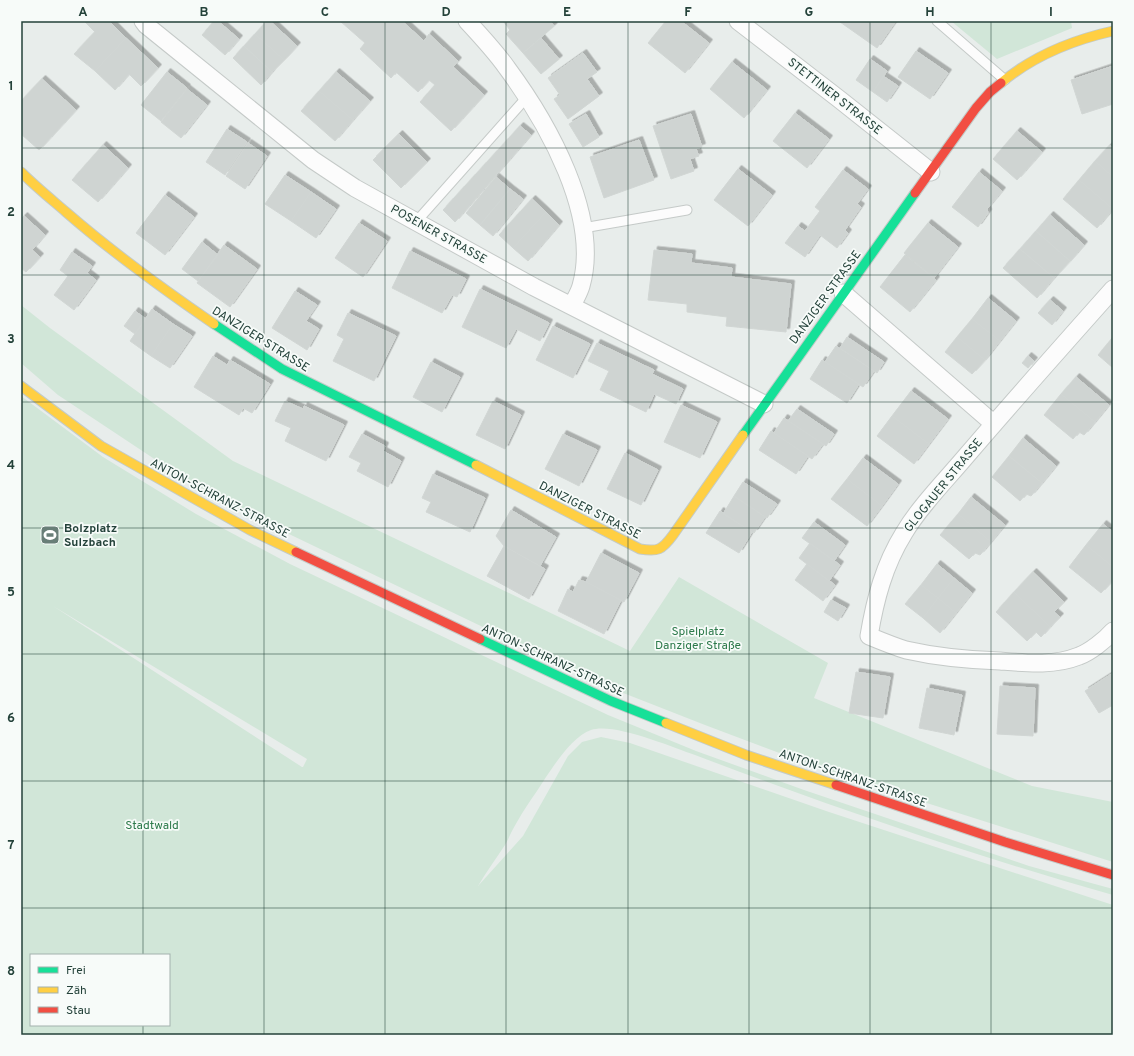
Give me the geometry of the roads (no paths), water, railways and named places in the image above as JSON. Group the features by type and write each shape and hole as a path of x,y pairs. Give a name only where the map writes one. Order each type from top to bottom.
{"street":[{"name":"POSENER STRASSE","path":"143,21 313,160 355,188 534,286 764,404"},
{"path":"468,21 506,67 527,97 548,132 561,159 579,205 585,247 585,267 581,287 572,306"},
{"name":"STETTINER STRASSE","path":"738,21 931,172"},
{"name":"DANZIGER STRASSE","path":"21,172 88,231 155,283 235,339 282,369 429,441 640,549 651,552 659,549 668,542 843,293 976,108 990,92 1030,63 1058,49 1099,34 1113,31"},
{"name":"GLOGAUER STRASSE","path":"1113,289 916,515 904,533 891,558 873,610 869,636 906,650 934,655 962,659 1020,663 1045,663 1080,656 1113,631"},
{"path":"843,293 994,424"},
{"name":"ANTON-SCHRANZ-STRASSE","path":"21,386 101,446 250,530 611,701 746,755 1005,842 1113,875"}],"lane":[{"path":"937,21 1005,80"},
{"path":"416,222 527,97"},
{"path":"583,228 687,210"}],"place":[{"name":"Bolzplatz Sulzbach","path":"50,535"}],"park label":[{"name":"Spielplatz Danziger Straße","path":"698,638"},
{"name":"Stadtwald","path":"152,825"}]}
